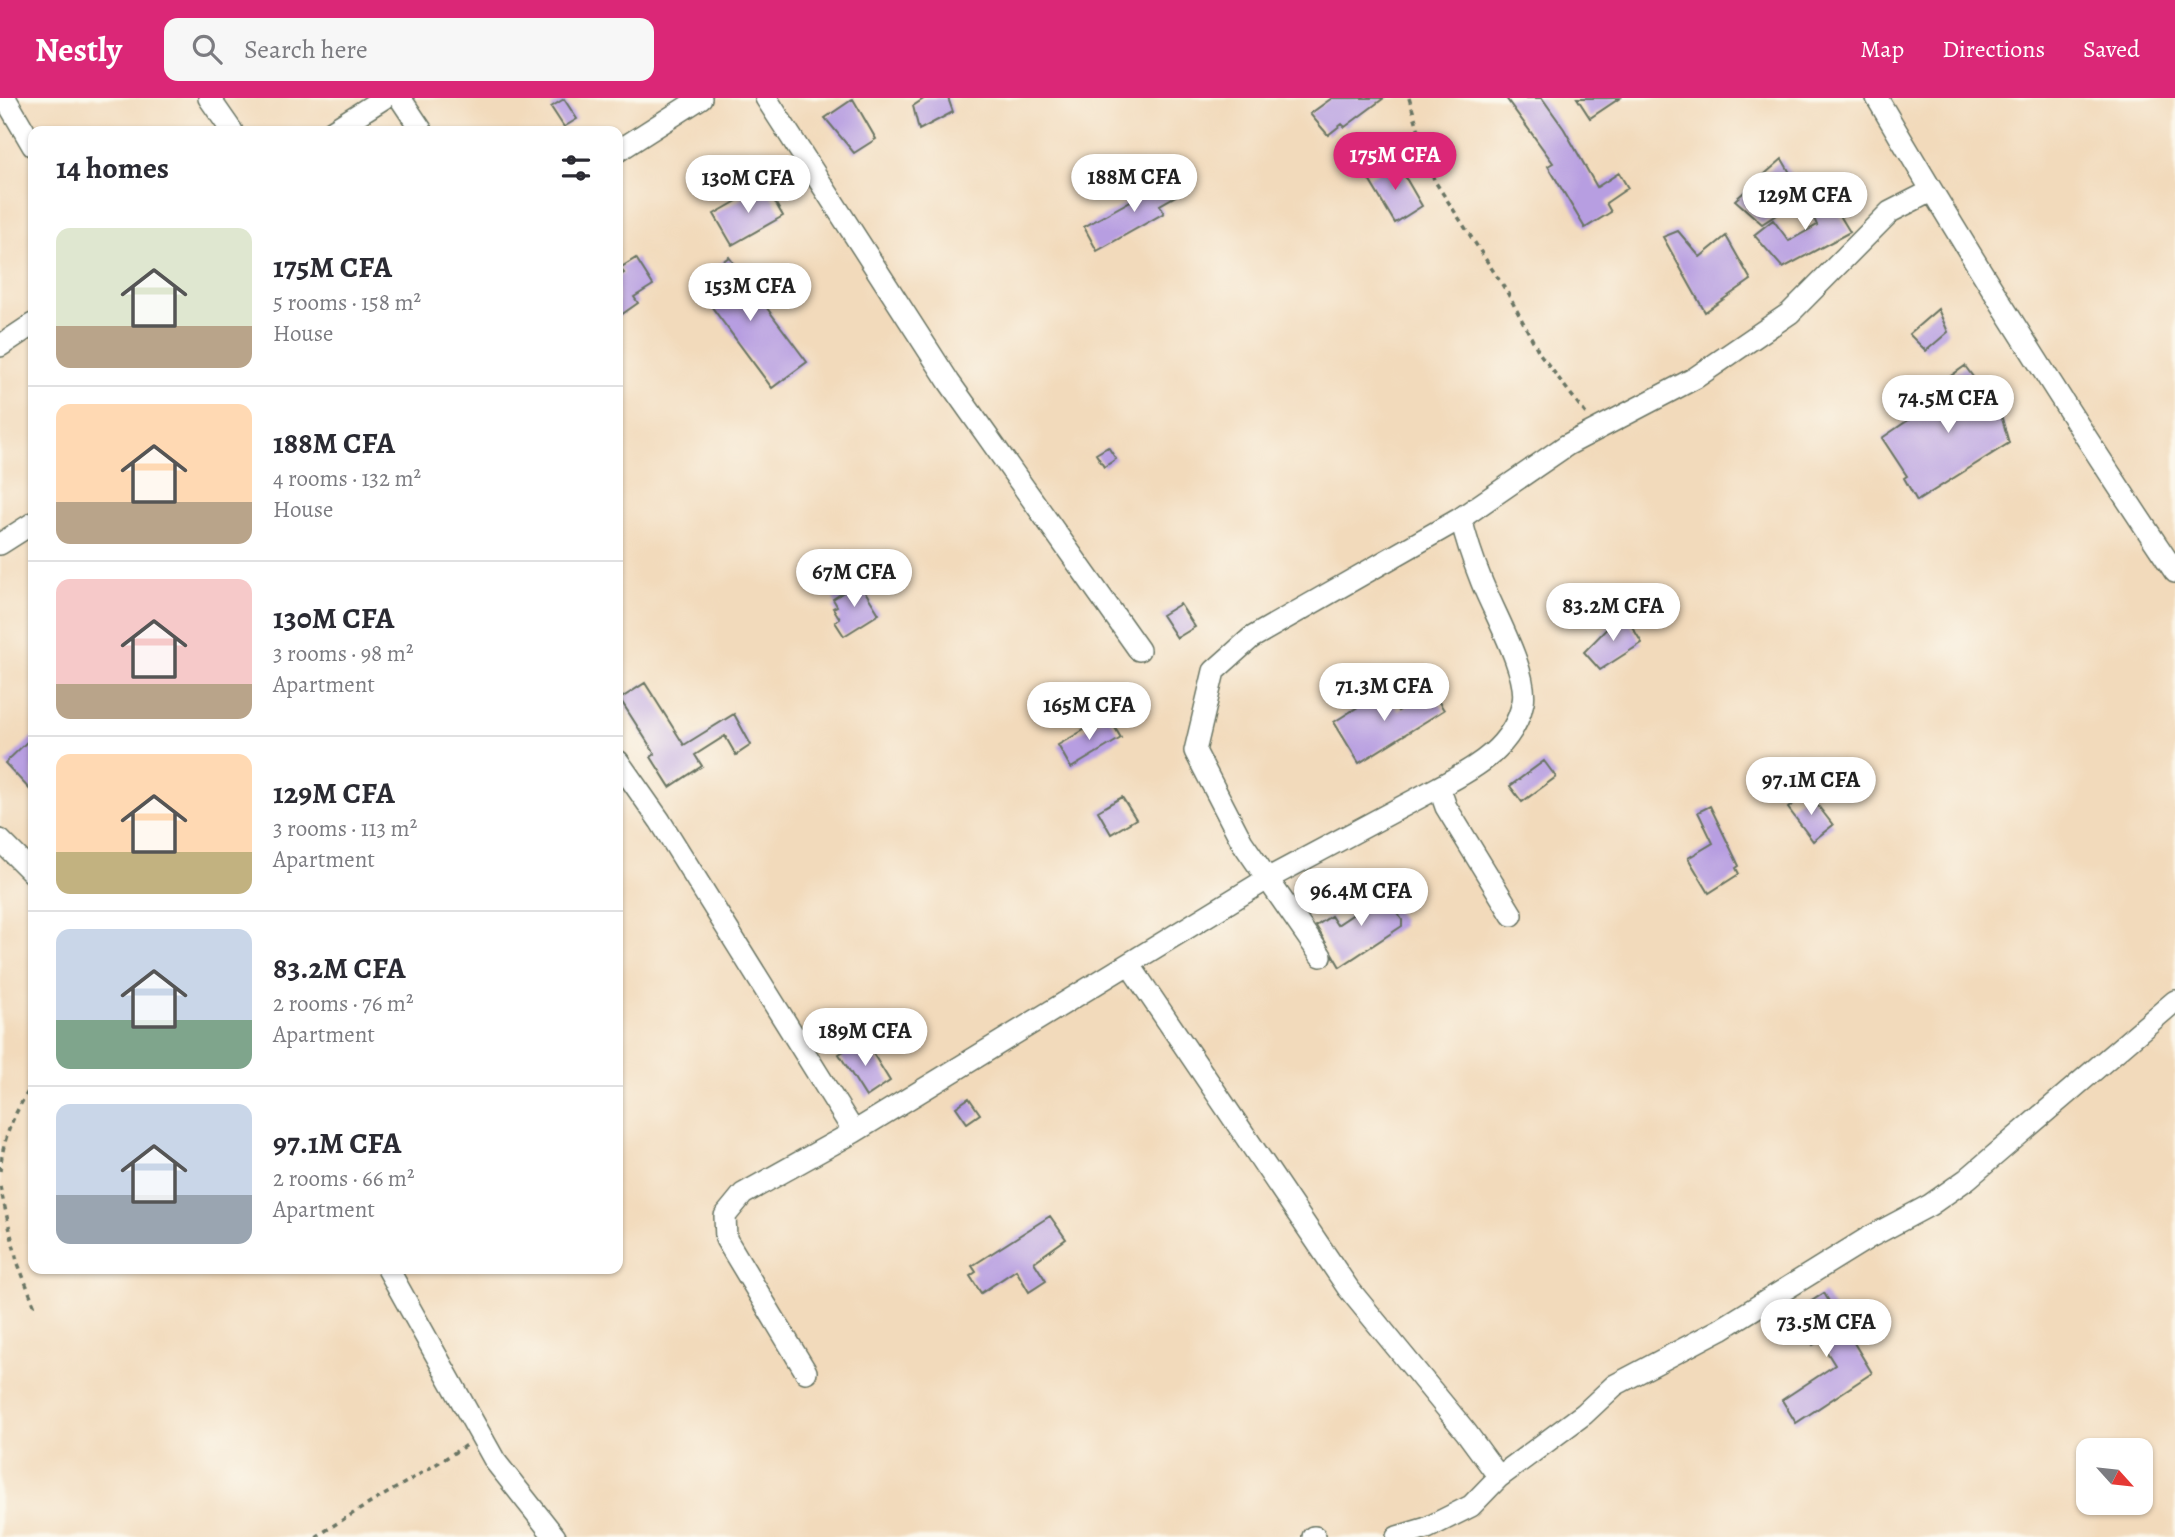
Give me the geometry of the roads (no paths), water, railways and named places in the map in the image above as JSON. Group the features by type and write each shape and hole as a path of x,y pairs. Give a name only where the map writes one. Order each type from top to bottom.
{"street":[{"path":"5,98 28,137"},
{"path":"209,98 229,126"},
{"path":"340,126 384,98"},
{"path":"400,98 419,126"},
{"path":"623,148 701,98"},
{"path":"766,98 949,382 1139,650"},
{"path":"1877,98 1931,191 2099,460 2175,572"},
{"path":"1321,956 1242,842 1195,751 1214,671 1251,638 1461,518 1567,445 1695,377 1790,313 1890,212 1931,191"},
{"path":"0,346 28,327"},
{"path":"806,1372 726,1239 725,1216 743,1194 855,1132 1267,879 1478,767 1498,749 1516,719 1524,699 1507,636 1481,581 1461,518"},
{"path":"0,544 28,526"},
{"path":"623,768 660,821 855,1132"},
{"path":"1439,787 1446,807 1512,915"},
{"path":"0,841 28,868"},
{"path":"1129,964 1349,1287 1499,1477"},
{"path":"1397,1537 1427,1528 1471,1506 1499,1477 1584,1414 1615,1385 1721,1328 1868,1238 1930,1205 1966,1179 2175,1001"},
{"path":"391,1274 495,1461 555,1537"}]}
